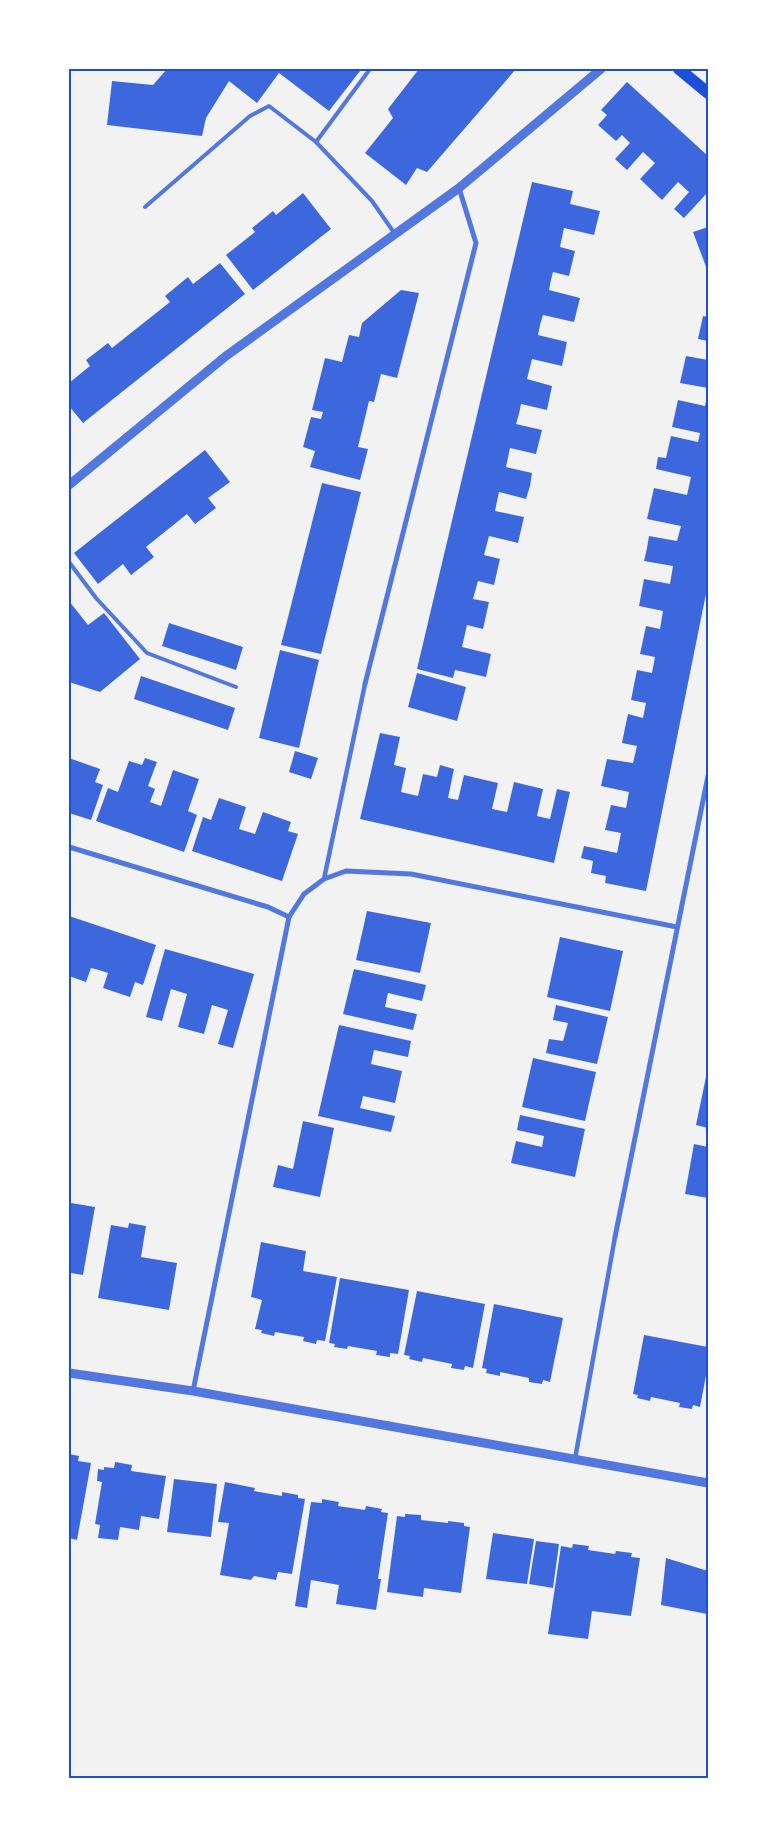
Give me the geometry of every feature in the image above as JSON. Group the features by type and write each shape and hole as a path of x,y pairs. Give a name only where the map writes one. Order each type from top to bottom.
{"main road":[{"path":"679,69 708,93"}],"street":[{"path":"69,485 226,356 459,188 601,69"},
{"path":"324,879 365,684 476,243 459,188"},
{"path":"575,1460 615,1237 708,776"},
{"path":"69,846 268,907 289,917"},
{"path":"193,1391 289,917 304,894 324,879 346,871 410,874 677,928"},
{"path":"69,1373 193,1391 708,1483"}],"lane":[{"path":"316,142 370,69"},
{"path":"145,207 250,116 269,106 316,142 372,201 395,234"},
{"path":"69,562 96,598 147,653 236,687"}],"building":[{"path":"167,69 358,69 360,71 329,111 279,73 257,103 229,81 206,118 202,136 107,125 112,81 153,85"},
{"path":"419,69 516,69 427,172 417,168 406,185 365,153 393,118 388,109"},
{"path":"627,82 708,156 708,192 684,218 674,209 689,192 678,182 662,200 640,179 655,163 643,152 627,170 615,159 630,143 622,135 616,141 598,125 607,115 601,110"},
{"path":"532,182 573,191 570,204 600,211 594,235 564,228 560,247 575,251 569,276 553,272 549,290 580,298 574,322 543,315 540,325 538,335 567,342 562,366 532,359 527,379 552,386 547,410 521,404 516,424 542,430 536,454 510,448 506,467 532,473 526,499 499,492 495,511 524,517 518,543 489,536 484,555 500,559 494,585 478,581 473,599 489,602 483,629 467,625 462,647 491,654 486,677 455,670 453,678 417,669"},
{"path":"303,193 331,229 253,290 226,255 255,232 252,228 273,211 276,215"},
{"path":"708,227 708,272 693,232"},
{"path":"220,263 245,294 83,423 69,406 69,383 90,366 86,360 108,343 112,348 170,302 165,296 188,277 193,284"},
{"path":"401,290 419,293 397,378 381,374 374,402 369,401 358,447 368,449 360,480 310,467 315,451 303,447 311,417 321,419 323,412 312,410 325,358 342,362 349,335 359,337 362,323"},
{"path":"703,316 708,317 708,341 698,339"},
{"path":"686,356 708,360 708,388 680,383"},
{"path":"708,391 708,584 646,891 605,883 606,876 591,873 593,861 581,858 584,846 617,853 621,833 605,830 611,805 626,808 629,792 601,786 607,759 633,763 637,746 622,743 628,714 643,718 646,703 631,700 637,670 652,673 655,657 640,654 646,626 660,629 663,611 639,606 644,579 670,584 673,566 644,561 649,536 677,541 681,526 647,519 654,488 687,495 691,477 656,469 658,457 666,458 671,436 698,442 700,433 672,427 678,400 705,406"},
{"path":"205,450 230,482 208,498 216,508 195,524 187,514 146,547 154,557 131,575 123,564 98,584 74,553"},
{"path":"322,483 361,492 321,654 281,645"},
{"path":"69,601 88,625 104,613 140,659 100,692 69,682"},
{"path":"169,623 243,647 236,670 162,646"},
{"path":"280,650 319,660 299,748 259,738"},
{"path":"417,673 466,687 457,721 408,707"},
{"path":"141,676 235,708 228,730 134,699"},
{"path":"380,733 400,737 394,765 406,768 401,792 418,796 423,774 437,777 440,765 454,769 448,798 458,800 464,775 498,783 492,809 507,812 514,782 543,789 537,816 550,819 557,789 570,792 554,863 360,819"},
{"path":"295,751 318,758 311,779 289,772"},
{"path":"69,758 100,769 95,782 103,785 91,820 69,813"},
{"path":"145,758 157,762 148,786 155,789 150,802 161,806 173,770 199,779 188,811 197,815 184,852 96,821 108,788 118,792 129,761 142,765"},
{"path":"219,798 246,807 239,829 255,834 263,812 291,822 288,831 298,834 282,881 192,851 203,817 211,820"},
{"path":"367,911 431,923 420,973 356,960"},
{"path":"69,916 156,945 143,985 135,982 130,997 103,988 108,973 91,968 86,982 69,976"},
{"path":"560,937 623,951 610,1011 547,997"},
{"path":"165,949 254,974 233,1048 218,1044 228,1010 212,1005 204,1034 178,1027 187,994 171,989 162,1021 146,1017"},
{"path":"354,969 426,985 422,1001 388,993 385,1007 417,1014 413,1030 343,1014"},
{"path":"556,1005 608,1017 597,1064 546,1053 549,1039 563,1041 568,1023 553,1020"},
{"path":"339,1025 411,1041 408,1057 374,1050 371,1064 402,1071 395,1103 363,1096 360,1108 395,1116 391,1132 318,1116"},
{"path":"533,1058 596,1072 585,1121 522,1107"},
{"path":"708,1072 708,1128 696,1125"},
{"path":"520,1115 585,1129 575,1177 511,1163 516,1141 542,1147 544,1136 517,1130"},
{"path":"303,1121 334,1128 320,1197 273,1187 278,1165 293,1169"},
{"path":"694,1144 708,1147 708,1198 685,1194"},
{"path":"71,1203 95,1207 83,1275 71,1273 70,1281 69,1217"},
{"path":"129,1223 146,1226 141,1257 177,1263 169,1310 98,1298 111,1225 128,1228"},
{"path":"261,1242 306,1251 303,1271 337,1277 325,1341 317,1340 316,1344 303,1341 304,1337 275,1332 274,1336 261,1333 262,1330 255,1329 262,1300 251,1297"},
{"path":"340,1278 409,1290 398,1354 390,1353 390,1357 376,1355 377,1351 348,1346 347,1349 334,1347 335,1344 329,1343"},
{"path":"417,1291 485,1304 473,1368 465,1366 464,1370 451,1368 452,1364 423,1358 422,1362 409,1359 410,1356 404,1355"},
{"path":"494,1304 563,1318 550,1382 543,1380 542,1384 529,1382 529,1378 500,1372 500,1376 486,1373 487,1369 482,1368"},
{"path":"644,1335 708,1347 708,1365 700,1407 693,1405 692,1409 679,1407 680,1403 651,1397 650,1401 637,1398 638,1395 633,1394"},
{"path":"69,1454 79,1456 78,1461 91,1463 77,1540 69,1538"},
{"path":"115,1462 132,1465 131,1471 166,1476 159,1519 141,1516 139,1530 120,1527 118,1540 98,1538 100,1525 95,1524 102,1482 97,1481 98,1469 104,1470 104,1467 114,1468"},
{"path":"174,1479 217,1484 211,1537 167,1532"},
{"path":"225,1482 255,1488 254,1491 282,1496 282,1492 298,1495 298,1498 305,1499 292,1574 278,1572 276,1580 254,1576 251,1580 220,1575 229,1523 218,1522"},
{"path":"322,1499 339,1502 338,1506 365,1510 366,1506 382,1509 381,1512 388,1513 378,1579 381,1579 376,1610 336,1604 339,1585 311,1580 307,1608 295,1606 311,1502 322,1503"},
{"path":"405,1514 421,1515 421,1520 464,1523 464,1526 470,1527 461,1593 424,1588 423,1597 387,1592 397,1516 405,1517"},
{"path":"493,1533 534,1539 527,1584 486,1579"},
{"path":"536,1541 559,1544 553,1588 529,1584"},
{"path":"573,1544 589,1546 588,1550 615,1554 616,1551 632,1553 631,1557 640,1558 631,1616 592,1611 588,1639 548,1634 561,1546 572,1548"},
{"path":"666,1558 708,1571 707,1614 661,1605"}]}
